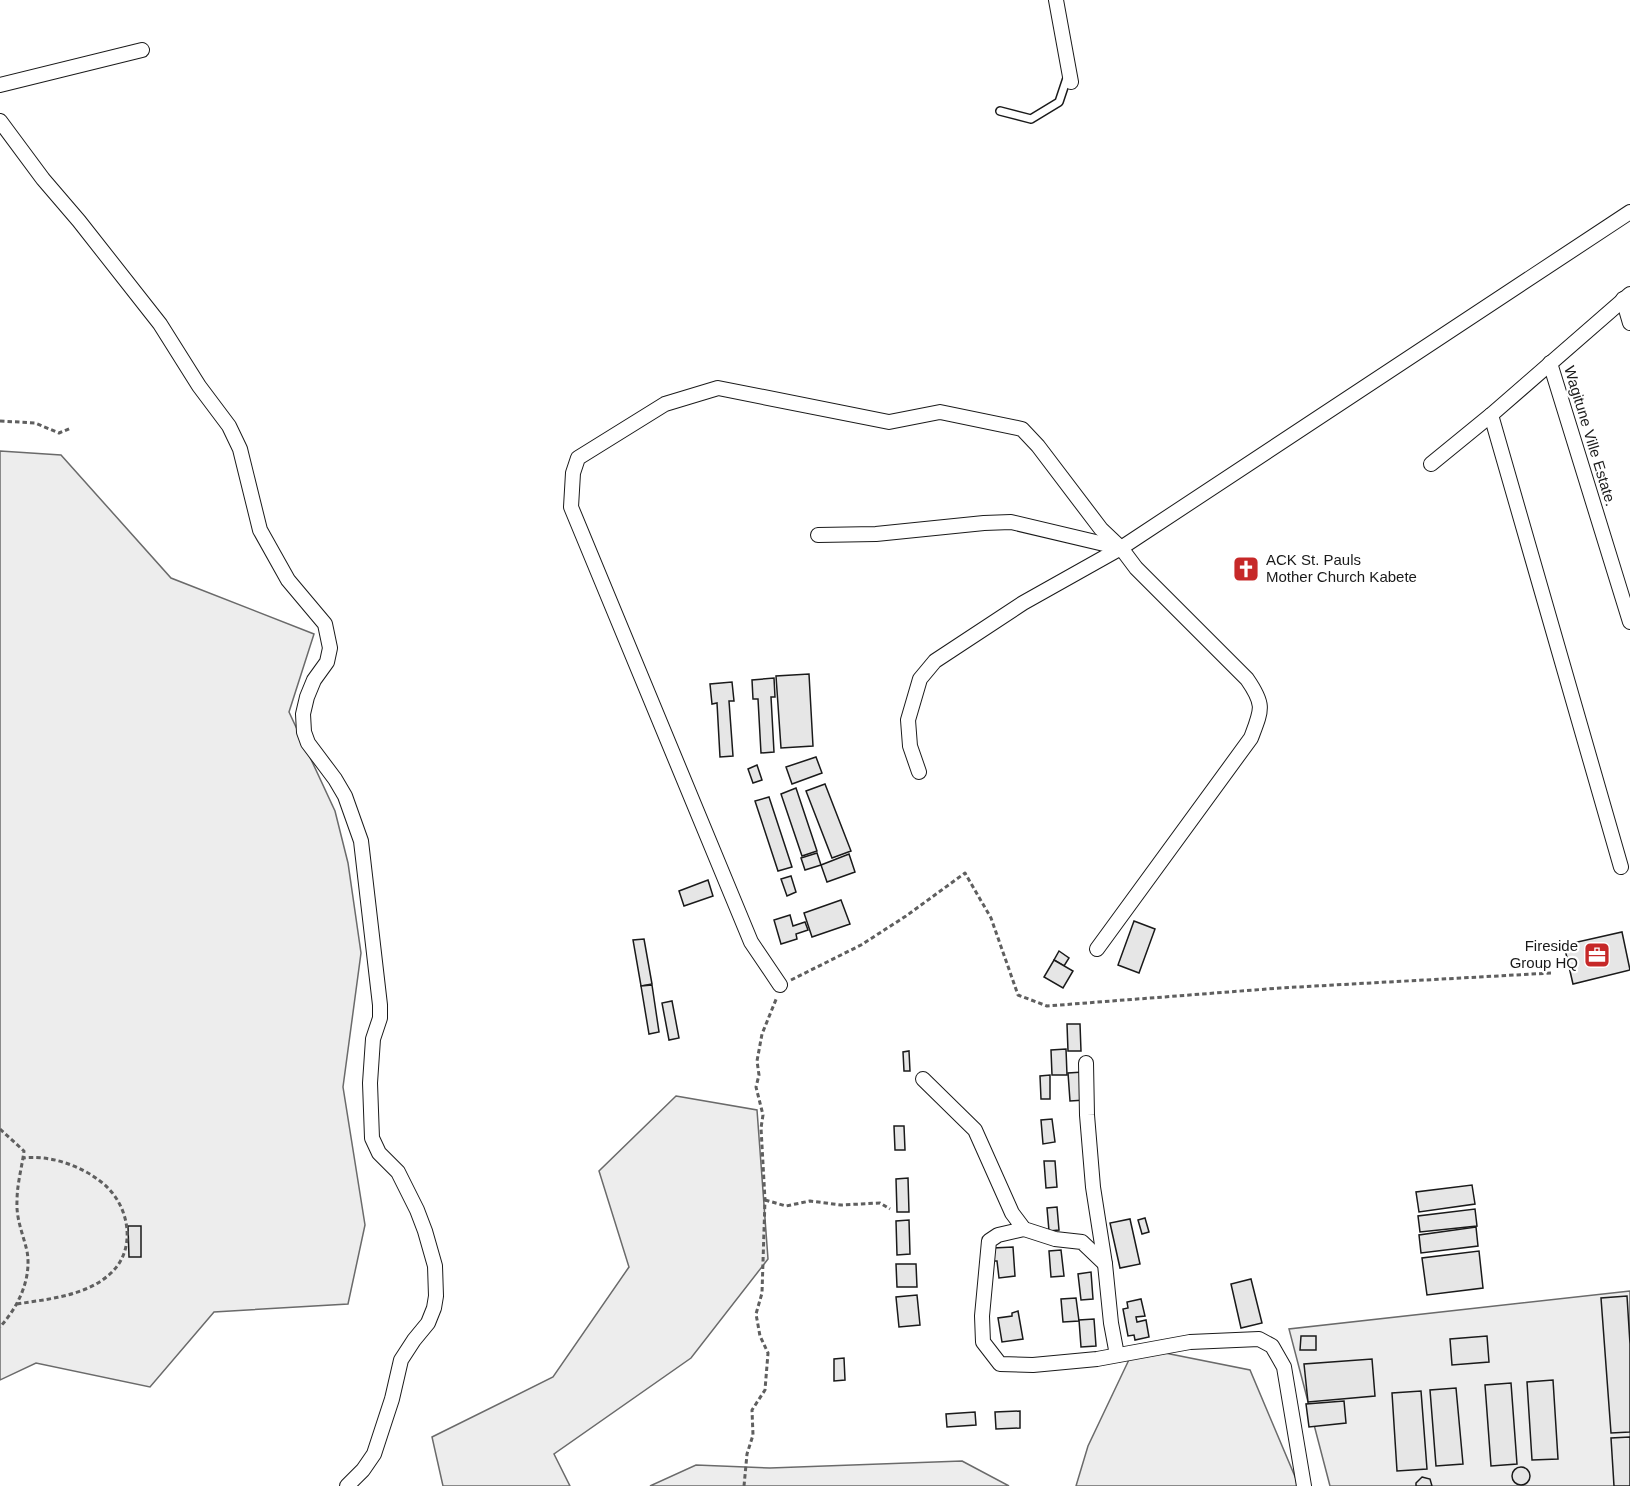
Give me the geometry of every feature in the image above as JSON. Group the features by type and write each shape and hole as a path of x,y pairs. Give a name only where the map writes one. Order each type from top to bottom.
{"street":[{"path":"1056,0 1070,77"},
{"path":"0,85 142,50"},
{"path":"0,121 43,179 160,324 199,386 229,426 240,449 260,530 288,580 325,624 330,648 327,662 310,688 303,714 303,724 308,743 345,796 361,841 380,1005 380,1018 373,1040 370,1083 372,1138 379,1153 399,1172 417,1210 425,1231 436,1278 434,1308 428,1323 401,1360 392,1399 374,1454 363,1470 347,1486"},
{"path":"920,772 910,746 908,720 920,679 935,661 1023,603 1121,548 1630,212"},
{"path":"1626,297 1630,323"},
{"path":"1431,464 1491,415 1626,297"},
{"name":"Wagitune Ville Estate.","path":"1550,363 1630,622"},
{"path":"780,985 751,942 571,507 573,473 579,458 665,404 718,388 889,422 940,412 1022,429 1038,446 1101,530 1247,679 1259,697 1260,714 1251,738 1097,950"},
{"path":"1491,415 1621,867"},
{"path":"818,535 876,534 984,522 1011,522 1121,548"},
{"path":"1086,1063 1093,1187 1117,1355"},
{"path":"923,1079 975,1130 1012,1213 1024,1229"},
{"path":"1105,1264 1082,1242 1055,1239 1024,1229 998,1235 988,1241 982,1316 983,1342 1000,1364 1033,1365 1117,1355 1190,1342 1258,1339 1272,1346 1284,1367 1304,1486"}],"lane":[{"path":"1000,111 1032,119 1059,102 1070,77"}],"path":[{"path":"0,421 35,423 59,433 71,428"},
{"path":"744,1486 747,1454 753,1435 752,1410 765,1390 768,1353 760,1335 756,1314 762,1293 765,1200 761,1128 763,1115 756,1088 759,1075 757,1061 762,1034 775,1004 780,985 861,945 965,873 992,918 1018,995 1047,1006 1280,988 1551,973"},
{"path":"0,1129 24,1150 16,1200 17,1214 27,1254 24,1283 17,1304 0,1327"},
{"path":"17,1304 68,1295 94,1285 110,1275 118,1266 127,1247 128,1232 127,1221 122,1210 102,1182 71,1165 53,1159 36,1156 23,1158"},
{"path":"765,1200 786,1206 810,1201 841,1205 880,1203 890,1209"}],"shaded area":[{"path":"0,451 61,455 171,578 314,634 289,712 335,811 348,863 361,953 343,1087 365,1225 348,1304 214,1312 150,1387 36,1363 0,1380"},
{"path":"676,1096 757,1110 768,1259 691,1358 554,1454 570,1486 443,1486 432,1437 553,1377 629,1267 599,1171"},
{"path":"1630,1291 1630,1486 1330,1486 1289,1329"},
{"path":"1135,1347 1250,1370 1299,1486 1076,1486 1088,1446"},
{"path":"962,1461 1009,1486 650,1486 696,1465 770,1468"}],"building":[{"path":"809,674 813,746 781,748 776,676"},
{"path":"774,678 775,697 771,697 774,752 761,753 758,699 753,699 752,680"},
{"path":"732,682 734,701 729,701 733,756 720,757 717,703 712,704 710,684"},
{"path":"816,757 822,773 792,784 786,767"},
{"path":"757,765 762,780 753,783 748,769"},
{"path":"825,784 851,851 832,858 806,791"},
{"path":"796,788 817,851 802,856 781,794"},
{"path":"769,797 792,867 778,871 755,801"},
{"path":"817,853 821,865 805,870 801,858"},
{"path":"849,854 855,872 827,882 821,865"},
{"path":"791,876 796,892 787,896 781,879"},
{"path":"708,880 713,896 684,906 679,891"},
{"path":"841,900 850,924 812,937 804,913"},
{"path":"790,915 793,926 805,922 808,930 796,934 797,939 781,944 774,920"},
{"path":"1134,921 1155,929 1139,973 1118,965"},
{"name":"Fireside Group HQ","path":"1622,932 1630,970 1573,984 1564,945"},
{"path":"644,939 652,984 641,986 633,940"},
{"path":"1059,951 1069,958 1064,966 1054,960"},
{"path":"1054,960 1073,971 1063,988 1044,977"},
{"path":"652,985 659,1032 649,1034 641,986"},
{"path":"672,1001 679,1038 669,1040 662,1003"},
{"path":"1067,1024 1080,1024 1081,1051 1068,1051"},
{"path":"1066,1049 1067,1075 1052,1075 1051,1050"},
{"path":"909,1051 910,1071 904,1071 903,1052"},
{"path":"1083,1072 1085,1100 1070,1101 1068,1073"},
{"path":"1050,1075 1050,1099 1041,1099 1040,1076"},
{"path":"1052,1119 1055,1142 1043,1144 1041,1120"},
{"path":"894,1126 904,1126 905,1150 895,1150"},
{"path":"1044,1161 1055,1161 1057,1187 1046,1188"},
{"path":"908,1178 909,1212 897,1212 896,1179"},
{"path":"1472,1185 1475,1204 1419,1212 1416,1192"},
{"path":"1057,1207 1059,1230 1049,1231 1047,1208"},
{"path":"1475,1209 1477,1226 1420,1232 1418,1216"},
{"path":"1145,1218 1149,1232 1142,1234 1138,1220"},
{"path":"1130,1219 1140,1264 1120,1268 1110,1223"},
{"path":"909,1220 910,1254 897,1255 896,1221"},
{"path":"128,1226 141,1226 141,1257 129,1257"},
{"path":"1476,1227 1478,1246 1421,1253 1419,1235"},
{"path":"1013,1247 1015,1276 999,1278 993,1248"},
{"path":"1061,1250 1064,1276 1051,1277 1049,1251"},
{"path":"1479,1251 1483,1288 1427,1295 1422,1258"},
{"path":"896,1264 916,1264 917,1287 897,1287"},
{"path":"1091,1272 1093,1299 1081,1300 1078,1274"},
{"path":"1251,1279 1262,1323 1241,1328 1231,1284"},
{"path":"917,1295 920,1325 899,1327 896,1297"},
{"path":"1627,1296 1630,1344 1630,1432 1611,1433 1601,1298"},
{"path":"1076,1298 1079,1321 1063,1322 1061,1299"},
{"path":"1141,1299 1145,1316 1136,1317 1137,1322 1146,1320 1149,1337 1135,1340 1134,1335 1128,1336 1123,1309 1128,1308 1127,1302"},
{"path":"1018,1311 1023,1339 1002,1342 998,1318 1012,1316 1012,1313"},
{"path":"1094,1319 1096,1346 1081,1347 1079,1320"},
{"path":"1301,1336 1316,1336 1316,1350 1300,1350"},
{"path":"1487,1336 1489,1362 1452,1365 1450,1339"},
{"path":"844,1358 845,1380 834,1381 834,1359"},
{"path":"1372,1359 1375,1396 1308,1402 1304,1364"},
{"path":"1553,1380 1558,1459 1532,1460 1527,1382"},
{"path":"1511,1383 1517,1464 1491,1466 1485,1385"},
{"path":"1456,1388 1463,1464 1436,1466 1430,1390"},
{"path":"1421,1391 1427,1469 1397,1471 1392,1393"},
{"path":"1344,1401 1346,1423 1309,1427 1306,1404"},
{"path":"1020,1411 1020,1428 996,1429 995,1412"},
{"path":"975,1412 976,1425 947,1427 946,1414"},
{"path":"1630,1437 1630,1486 1614,1486 1611,1438"},
{"path":"1521,1467 1527,1470 1530,1476 1527,1482 1521,1485 1515,1482 1512,1476 1515,1470"},
{"path":"1422,1477 1430,1479 1432,1486 1416,1486"}],"place":[{"name":"ACK St. Pauls Mother Church Kabete","path":"1246,569"},
{"name":"Fireside Group HQ","path":"1597,955"}]}
